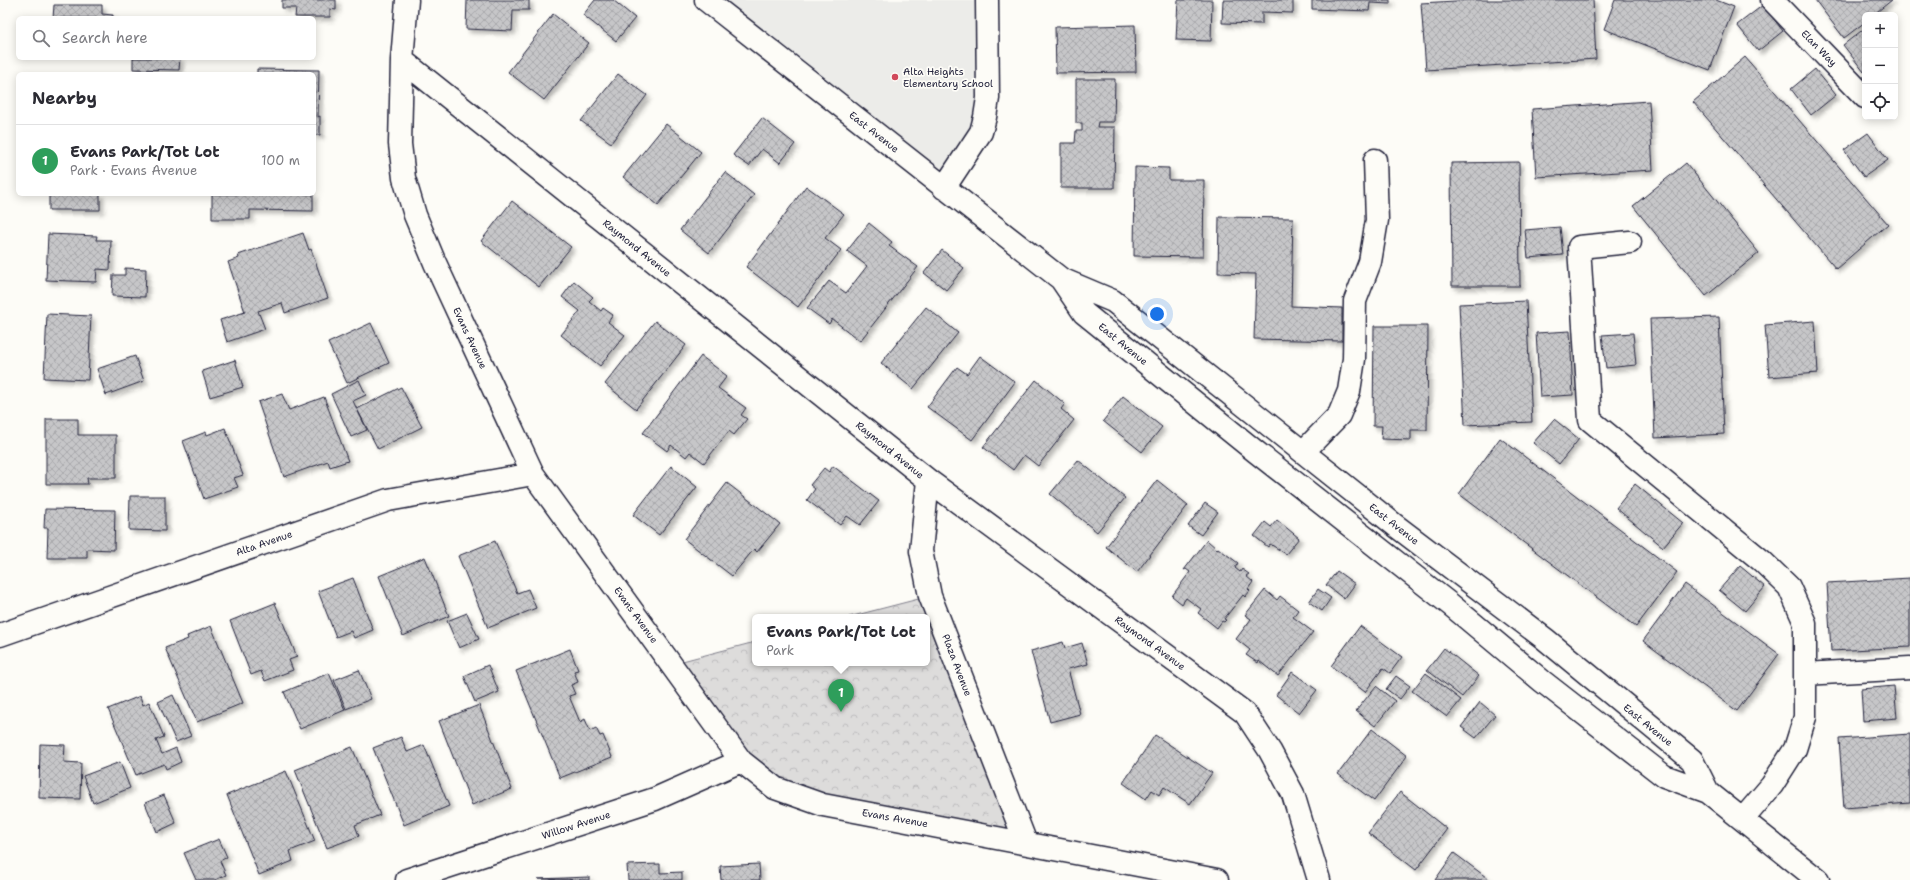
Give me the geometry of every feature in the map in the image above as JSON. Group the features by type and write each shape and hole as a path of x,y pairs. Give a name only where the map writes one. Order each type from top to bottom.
{"street":[{"name":"Evans Avenue","path":"407,0 402,60 400,144 404,178 415,216 533,474 741,761 775,788 823,805 1217,880"},
{"name":"East Avenue","path":"706,0 1061,279 1113,301 1396,526 1545,639 1692,760 1708,792"},
{"path":"944,188 981,132 985,117 988,98 987,0"},
{"name":"Elan Way","path":"1772,0 1862,94"},
{"name":"Raymond Avenue","path":"402,60 928,480 1245,713 1270,751 1293,794 1319,880"},
{"path":"1303,452 1339,415 1349,391 1354,359 1355,301 1370,262 1377,220 1375,160"},
{"path":"1630,242 1580,247 1590,420 1762,561 1789,587 1805,623 1805,717 1795,749 1772,785 1743,819"},
{"name":"East Avenue","path":"1061,279 1084,313 1255,451 1451,605 1542,681 1664,776 1708,792 1818,880"},
{"name":"Alta Avenue","path":"0,635 388,500 533,474"},
{"name":"Plaza Avenue","path":"928,480 921,551 930,596 1026,843"},
{"path":"1805,674 1910,668"},
{"name":"Willow Avenue","path":"406,880 655,799 741,761"}],"shaded area":[{"name":"Alta Heights Elementary School","path":"706,0 987,0 988,98 944,188"}],"green space":[{"path":"930,596 1026,843 775,788 671,664 752,643 752,666 930,666 930,614 861,614"}],"building":[{"path":"282,0 336,0 336,10 330,9 330,17 295,16 296,8 282,8"},
{"path":"467,0 529,0 529,10 513,10 512,31 466,29"},
{"path":"595,0 613,0 635,18 616,41 583,15"},
{"path":"1178,0 1212,0 1211,41 1176,40"},
{"path":"1223,0 1293,0 1293,13 1262,12 1262,24 1222,23"},
{"path":"1312,0 1390,0 1390,4 1370,3 1369,11 1312,9"},
{"path":"1472,0 1593,0 1596,59 1426,70 1421,3"},
{"path":"1615,0 1716,0 1734,7 1710,70 1604,29"},
{"path":"1815,0 1892,0 1877,12 1862,12 1862,24 1844,38"},
{"path":"54,5 102,5 102,14 113,15 113,16 53,16"},
{"path":"1763,5 1783,31 1758,51 1737,25"},
{"path":"553,14 589,43 544,100 508,72"},
{"path":"1135,25 1136,72 1056,73 1055,27"},
{"path":"1862,30 1862,69 1843,45"},
{"path":"1745,57 1888,224 1836,269 1693,102"},
{"path":"133,60 180,60 179,70 133,69"},
{"path":"257,69 319,70 318,117 320,116 320,135 316,135 316,72 257,72"},
{"path":"1815,69 1836,95 1811,115 1791,89"},
{"path":"618,74 647,95 611,143 581,121"},
{"path":"1076,79 1115,79 1114,122 1098,122 1097,127 1115,127 1114,188 1061,188 1061,143 1075,143 1076,131 1082,131 1082,123 1076,123"},
{"path":"1649,101 1653,170 1536,177 1532,109"},
{"path":"762,118 795,144 780,163 762,149 749,166 733,155"},
{"path":"666,124 701,152 658,205 623,177"},
{"path":"1868,133 1888,160 1864,177 1844,150"},
{"path":"1519,162 1520,286 1452,286 1451,163"},
{"path":"1686,163 1759,253 1706,296 1633,206"},
{"path":"1135,167 1169,168 1169,180 1204,180 1203,257 1134,256"},
{"path":"725,172 754,195 709,253 680,230"},
{"path":"806,186 844,214 825,238 841,250 798,307 746,267"},
{"path":"49,196 100,196 100,210 49,210"},
{"path":"212,196 313,196 313,211 250,210 250,219 212,219"},
{"path":"512,201 571,247 539,287 481,241"},
{"path":"1219,217 1293,218 1291,306 1342,308 1342,341 1254,339 1256,274 1218,273"},
{"path":"869,223 892,242 889,246 918,267 860,341 832,319 829,324 807,308 829,281 846,293 867,266 847,251"},
{"path":"1560,227 1563,255 1528,258 1525,230"},
{"path":"303,233 309,250 311,249 328,298 285,313 282,303 258,311 265,329 227,342 220,320 245,312 228,262 239,258 238,255"},
{"path":"48,234 97,236 96,240 111,240 110,270 97,269 96,282 46,280"},
{"path":"942,250 964,268 946,290 924,273"},
{"path":"125,268 146,269 145,297 112,296 113,275 125,275"},
{"path":"574,281 593,297 589,301 601,311 603,308 613,315 608,322 625,335 600,366 561,335 580,311 562,297"},
{"path":"1526,301 1532,422 1465,425 1459,304"},
{"path":"926,307 958,333 913,389 881,363"},
{"path":"47,314 91,316 88,380 44,378"},
{"path":"1719,317 1724,434 1655,438 1650,319"},
{"path":"655,321 686,345 636,409 605,384"},
{"path":"1815,321 1818,373 1769,377 1765,325"},
{"path":"371,323 389,363 347,383 328,343"},
{"path":"1374,326 1428,326 1427,430 1411,430 1411,440 1381,439 1382,426 1373,426"},
{"path":"1570,331 1573,395 1540,397 1536,333"},
{"path":"1633,333 1636,365 1606,368 1602,335"},
{"path":"135,356 144,381 106,395 97,369"},
{"path":"701,356 727,376 718,388 746,408 741,415 747,419 734,435 729,431 704,463 690,452 686,457 671,445 667,451 643,433"},
{"path":"980,356 1015,382 972,440 927,407 957,367 967,374"},
{"path":"235,360 243,387 210,397 202,371"},
{"path":"359,380 366,395 353,401 367,430 351,437 331,394"},
{"path":"1036,380 1065,404 1061,409 1074,420 1038,466 1024,455 1013,470 983,447"},
{"path":"401,387 422,427 378,449 357,409"},
{"path":"282,394 289,410 324,397 348,461 330,467 328,461 284,477 258,402"},
{"path":"1123,396 1162,427 1142,452 1103,421"},
{"path":"46,419 78,419 78,435 116,435 116,478 87,478 88,484 46,484"},
{"path":"1554,419 1579,439 1559,464 1533,443"},
{"path":"225,428 243,475 234,478 238,487 204,499 183,441 206,432 207,435"},
{"path":"1500,438 1677,572 1636,627 1459,494"},
{"path":"1078,460 1125,498 1097,532 1050,494"},
{"path":"671,466 697,487 659,535 633,515"},
{"path":"833,466 879,501 860,525 847,516 840,525 807,500 815,489 810,485 824,468 829,472"},
{"path":"1157,480 1188,505 1137,572 1106,547"},
{"path":"727,483 780,524 757,552 754,549 732,576 684,539"},
{"path":"1635,484 1683,523 1663,547 1616,508"},
{"path":"130,496 165,496 165,531 129,530"},
{"path":"1205,503 1218,512 1201,535 1188,526"},
{"path":"45,509 115,510 114,550 87,549 87,558 47,558 48,528 44,528"},
{"path":"1277,520 1299,538 1286,554 1270,544 1268,547 1254,536 1265,522 1271,527"},
{"path":"1207,540 1217,549 1218,548 1238,563 1235,568 1240,572 1242,569 1249,574 1246,576 1253,582 1248,589 1250,591 1245,597 1243,595 1224,619 1226,620 1224,622 1222,621 1217,628 1198,613 1201,609 1186,598 1182,604 1172,596 1190,572 1186,569 1184,570"},
{"path":"495,541 517,593 528,589 536,608 488,628 458,556"},
{"path":"425,557 449,616 403,636 379,576"},
{"path":"1740,566 1765,587 1745,611 1719,590"},
{"path":"1337,571 1355,584 1344,599 1326,585"},
{"path":"353,578 373,630 354,638 351,631 336,637 318,591"},
{"path":"1910,578 1910,647 1831,651 1827,583"},
{"path":"1685,584 1779,654 1737,711 1643,641"},
{"path":"1318,589 1331,598 1322,611 1309,602"},
{"path":"1265,590 1277,600 1280,596 1298,610 1293,617 1313,632 1278,676 1259,661 1258,663 1246,655 1250,650 1236,639 1251,619 1245,615"},
{"path":"275,603 297,657 289,660 293,670 265,681 261,671 251,675 230,621"},
{"path":"467,613 479,639 459,648 447,621"},
{"path":"211,626 243,703 197,722 165,648 188,639 187,636"},
{"path":"1360,626 1402,657 1390,673 1383,668 1365,692 1331,666"},
{"path":"1063,642 1065,648 1082,643 1088,664 1068,669 1080,714 1050,722 1031,651"},
{"path":"1444,648 1479,676 1462,697 1427,670"},
{"path":"570,649 578,670 574,671 578,682 571,685 575,694 569,696 580,722 585,719 590,731 596,728 600,736 603,735 612,757 560,778 516,671"},
{"path":"488,665 499,692 475,702 464,676"},
{"path":"359,670 371,699 346,709 334,680"},
{"path":"1292,672 1317,690 1299,713 1276,695"},
{"path":"329,673 345,710 300,729 284,692"},
{"path":"1426,673 1461,700 1447,717 1412,691"},
{"path":"1396,676 1410,686 1400,699 1386,689"},
{"path":"1376,686 1395,701 1375,726 1356,711"},
{"path":"1894,686 1897,718 1863,721 1861,689"},
{"path":"173,695 191,736 176,742 158,702"},
{"path":"140,696 143,705 149,702 164,737 156,740 162,754 176,748 181,762 166,769 164,764 136,775 108,709"},
{"path":"1480,702 1495,715 1476,738 1461,727"},
{"path":"479,705 512,789 472,805 439,721"},
{"path":"1372,729 1407,756 1374,801 1338,774"},
{"path":"1910,734 1910,803 1844,808 1839,739"},
{"path":"1155,735 1212,773 1190,804 1164,787 1159,795 1152,790 1146,799 1123,783"},
{"path":"401,737 407,752 424,745 449,806 404,825 373,748"},
{"path":"40,744 65,745 64,762 81,763 80,799 39,798"},
{"path":"352,747 380,815 355,825 359,836 327,848 295,770"},
{"path":"120,762 130,788 93,803 83,776"},
{"path":"286,771 315,841 290,851 293,861 259,875 227,795"},
{"path":"1400,792 1447,829 1416,870 1368,833"},
{"path":"164,795 176,823 157,832 145,803"},
{"path":"219,839 227,857 220,861 226,875 215,880 196,880 184,853"},
{"path":"1454,853 1490,880 1435,880"},
{"path":"660,864 660,873 682,872 682,880 628,880 627,865"},
{"path":"759,864 760,880 721,880 720,866"},
{"path":"589,877 589,880 538,879"}],"place":[{"name":"Alta Heights Elementary School","path":"895,77"},
{"name":"Evans Park/Tot Lot","path":"841,712"}]}
